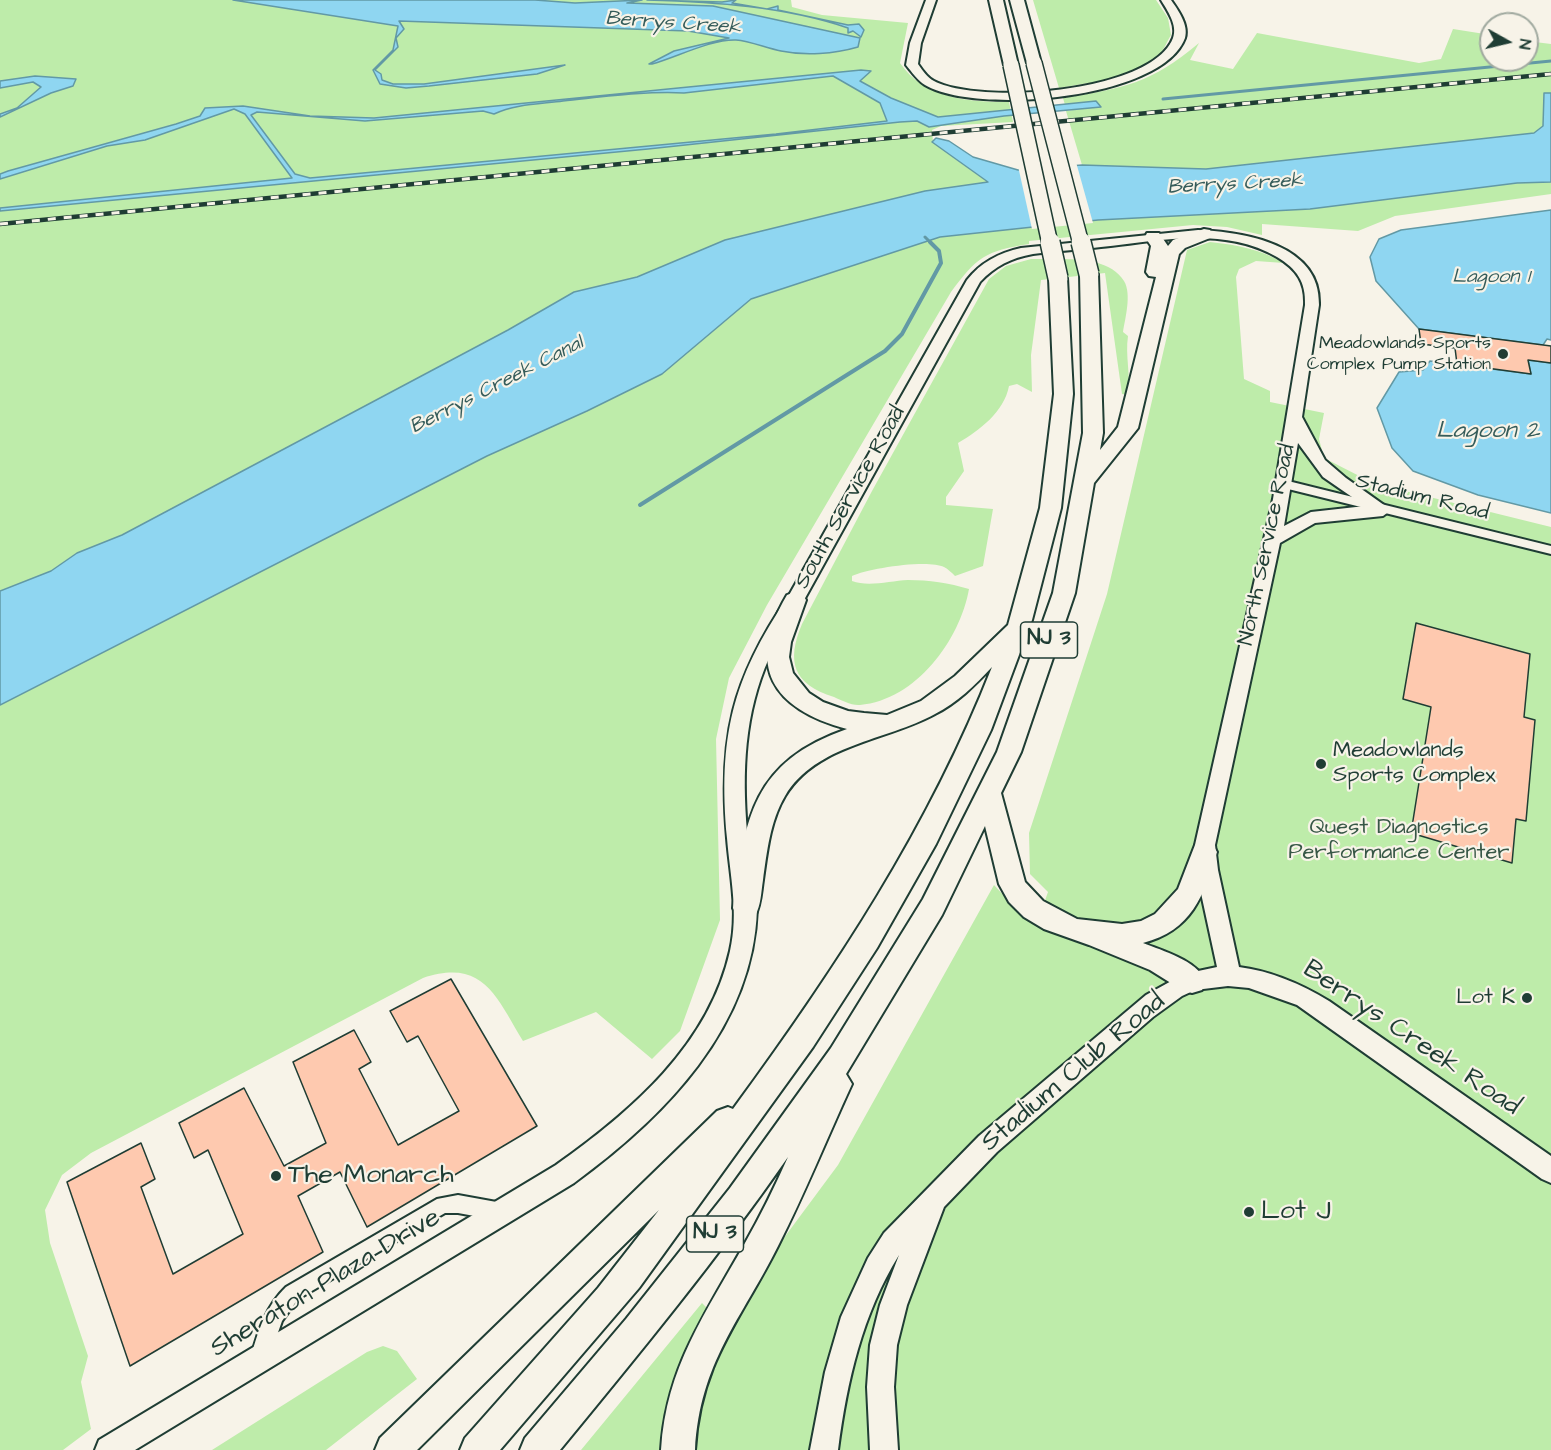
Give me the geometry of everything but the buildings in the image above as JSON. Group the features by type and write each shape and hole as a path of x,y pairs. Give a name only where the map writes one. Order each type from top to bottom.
{"highway":[{"name":"NJ 3","path":"477,1450 628,1276 774,1078 860,952 921,847 981,722 1018,627 1040,552 1059,450 1065,368 1058,278 996,0"},
{"name":"NJ 3","path":"537,1450 640,1328 735,1208 803,1112 874,1004 932,906 989,794 1025,707 1050,638 1068,574 1088,480 1097,373 1096,327 1089,274 1017,0"},
{"path":"1088,480 1128,428 1171,253 1181,243 1204,234"},
{"path":"1136,398 1135,351 1161,248 1153,237"},
{"path":"795,600 782,636 778,657 783,676 793,692 811,706 843,720 876,723 900,718"},
{"path":"746,908 758,823 778,785 795,767 822,749 941,699 1018,627"},
{"path":"989,794 1007,871 1018,893 1031,908 1048,919 1161,962 1192,981"},
{"path":"1088,934 1106,936 1137,932 1167,920 1186,900 1204,852"},
{"path":"678,1450 682,1406 704,1341 757,1254 874,1004"},
{"path":"392,1450 722,1126 774,1078"}],"street":[{"path":"931,0 912,58 914,69 926,81 942,88 969,95 992,97 1094,87 1147,70 1168,56 1179,37 1179,22 1166,0"},
{"name":"North Service Road","path":"1153,237 1204,234 1238,237 1271,248 1297,264 1310,280 1312,305 1284,484 1204,852 1230,977"},
{"name":"South Service Road","path":"746,908 736,827 738,723 743,696 755,663 771,633 795,600 980,273 998,260 1022,252 1153,237"},
{"path":"1294,416 1305,446 1322,469 1383,510"},
{"name":"Stadium Road","path":"1284,484 1551,550"},
{"path":"1270,541 1311,518 1383,510"},
{"name":"Sheraton Plaza Drive","path":"109,1450 504,1213 607,1145 644,1113 675,1078 705,1035 727,991 740,953 746,908"},
{"name":"Stadium Club Road","path":"824,1450 835,1386 858,1311 890,1246 988,1144 1168,993 1192,981 1230,977"},
{"name":"Berrys Creek Road","path":"1230,977 1266,981 1313,1002 1551,1171"},
{"name":"Stadium Club Road","path":"884,1450 881,1387 884,1346 893,1304 934,1199"},
{"path":"259,1359 270,1324 281,1305 292,1293 443,1205 458,1204 504,1213"}],"green space":[{"path":"0,0 791,0 792,7 822,15 908,23 900,63 910,75 935,91 949,96 979,101 1009,102 1013,122 941,126 932,130 933,142 989,182 925,191 725,240 637,277 574,292 508,330 122,535 77,553 51,571 0,591"},
{"path":"1033,0 1156,0 1168,18 1171,35 1159,55 1138,70 1112,79 1059,88"},
{"path":"1453,29 1479,33 1479,72 1539,72 1539,42 1551,44 1551,93 1544,93 1543,126 1534,133 1206,169 1082,165 1066,111 1100,106 1096,101 1065,105 1063,98 1120,87 1151,76 1182,57 1199,43 1190,60 1233,69 1257,33 1419,63 1441,59"},
{"path":"1551,182 1551,194 1395,216 1358,231 1262,224 1262,235 1227,227 1193,225 1029,241 1029,244 992,253 976,263 951,292 767,605 729,678 716,739 720,920 680,1031 652,1059 596,1012 523,1041 496,996 486,986 461,973 444,973 423,978 91,1153 62,1175 45,1210 50,1243 88,1356 81,1382 91,1429 63,1450 0,1450 0,705 487,456 662,374 751,299 940,237 1098,220 1310,209 1517,183"},
{"name":"Meadowlands Sports Complex","path":"1210,242 1248,248 1284,263 1256,261 1239,269 1236,277 1244,379 1270,391 1270,402 1324,413 1319,439 1324,458 1373,483 1551,527 1551,1450 581,1450 702,1303 709,1310 683,1374 838,1165 994,885 1023,916 1037,923 1048,892 1030,874 1029,833 1107,594 1187,250"},
{"path":"1031,259 1094,262 1116,272 1124,281 1128,293 1123,332 1128,336 1128,395 1122,394 1105,273 1041,280 1031,355 1032,392 1017,384 1009,386 1002,404 990,419 958,443 964,471 946,497 946,505 993,509 983,566 955,576 944,567 913,564 852,576 852,581 865,584 916,580 939,582 969,589 956,628 945,647 917,680 880,701 857,705 820,692 802,678 794,660 794,650 802,624 872,491 989,279 1006,266"},
{"path":"383,1346 397,1351 417,1379 326,1450 212,1450 367,1352"}],"water":[{"name":"Berrys Creek","path":"233,0 535,0 575,3 642,0 627,3 713,6 860,38 858,47 810,54 790,53 741,41 726,40 649,64 674,51 729,38 688,31 399,21 404,29 396,38 398,47 375,70 381,74 382,80 393,84 424,84 565,65 537,74 406,88 380,84 373,70 393,50 398,26"},
{"path":"647,0 722,2 736,0 732,3 767,9 778,6 778,10 848,25 859,24 864,30 861,37 853,31 848,33 848,28 774,10 723,4"},
{"path":"861,70 871,71 860,81 891,98 938,117 1096,101 1101,107 1004,116 929,127 917,121 900,122 648,149 0,211 0,208 292,178 245,114 234,109 145,140 107,146 0,179 0,174 8,171 200,116 205,108 243,106 310,116 374,118","holes":["833,76 880,103 887,121 776,134 310,178 295,174 251,115 257,112 365,121 483,111 494,114 510,108 537,104 639,94 684,93"]},
{"path":"35,76 76,79 73,86 51,93 0,117 0,114 17,108 41,87 33,82 0,88 0,81"},
{"path":"1544,93 1551,93 1551,182 1517,183 1310,209 1098,220 940,237 751,299 662,374 487,456 0,705 0,591 51,571 77,553 122,535 508,330 574,292 637,277 725,240 925,191 988,182 932,142 936,138 949,141 973,157 1018,170 1082,165 1206,169 1534,133 1543,126"},
{"name":"Lagoon 1","path":"1551,210 1551,340 1547,339 1543,345 1419,329 1376,281 1370,257 1379,239 1401,230"},
{"name":"Lagoon 2","path":"1528,360 1551,363 1551,513 1478,495 1413,471 1392,448 1377,408 1399,372 1423,370 1430,361 1531,374"}],"pier":[{"path":"1076,162 1093,223 1032,229 1018,166"}],"waterway":[{"path":"1163,99 1551,61"},
{"path":"640,505 885,351 902,334 941,263 939,251 925,237"}],"railway":[{"path":"0,224 1551,74"}],"place":[{"name":"Meadowlands Sports Complex Pump Station","path":"1503,354"},
{"name":"Meadowlands Sports Complex","path":"1321,764"},
{"name":"Lot K","path":"1527,998"},
{"name":"The Monarch","path":"276,1176"},
{"name":"Lot J","path":"1249,1212"}],"water label":[{"name":"Berrys Creek Canal","path":"497,386"}],"park label":[{"name":"Quest Diagnostics Performance Center","path":"1399,840"}]}
